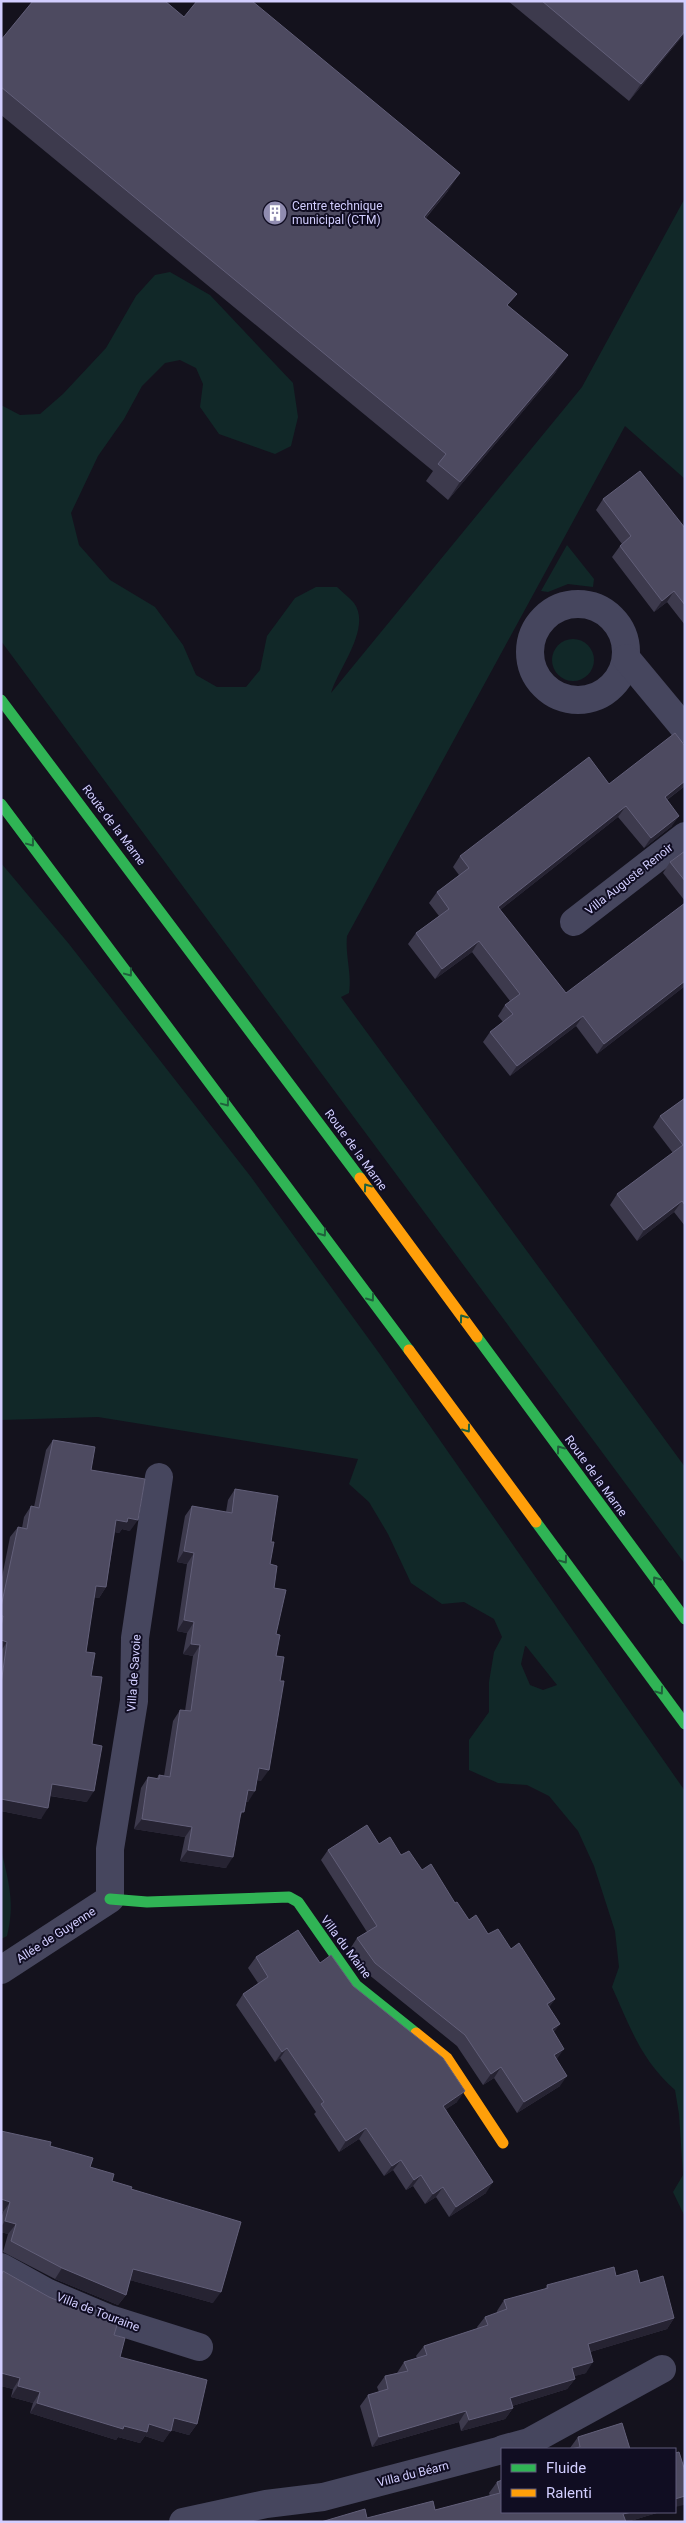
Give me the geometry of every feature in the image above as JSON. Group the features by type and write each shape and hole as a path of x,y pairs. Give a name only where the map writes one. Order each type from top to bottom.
{"main road":[{"name":"Route de la Marne","path":"1,700 278,1066 685,1619"},
{"path":"1,804 246,1128 685,1724"},
{"name":"Villa du Maine","path":"110,1899 147,1902 289,1897 298,1902 356,1985 447,2058 503,2143"}],"street":[{"path":"626,658 685,729"},
{"name":"Villa Auguste Renoir","path":"574,922 685,836"},
{"name":"Villa de Savoie","path":"110,1899 110,1849 134,1701 135,1638 160,1477"},
{"name":"Allée de Guyenne","path":"1,1970 110,1899"},
{"name":"Villa de Touraine","path":"1,2267 48,2293 107,2318 199,2347"},
{"name":"Villa du Béarn","path":"507,2448 529,2442 662,2369"},
{"name":"Villa du Béarn","path":"183,2522 266,2504 323,2497 501,2450"}],"green space":[{"path":"685,198 685,479 625,426 347,936 350,978 349,993 341,997 685,1467 685,1564 1,641 1,405 20,415 40,414 63,394 106,348 136,296 155,275 170,272 210,295 293,383 298,417 291,446 275,454 219,434 200,407 203,384 196,368 180,360 165,363 142,386 124,419 98,456 71,513 79,545 110,580 155,607 183,645 196,675 217,687 246,687 260,670 267,636 295,598 316,587 337,587 354,603 358,613 359,624 352,648 331,693 582,387"},
{"path":"567,545 594,579 593,587 568,584 548,592 541,591"},
{"path":"577,639 585,642 591,648 594,660 591,672 585,678 569,681 561,678 555,672 552,656 555,648 561,642"},
{"path":"1,863 69,944 251,1177 379,1353 685,1791 685,2217 673,2192 683,2175 679,2114 675,2090 653,2067 637,2042 612,1987 619,1967 615,1931 594,1866 578,1831 549,1796 527,1785 498,1783 469,1770 469,1740 489,1712 489,1682 494,1652 502,1637 494,1619 464,1602 442,1604 411,1583 388,1534 369,1502 349,1484 358,1459 98,1417 1,1420","holes":["526,1646 557,1685 543,1690 530,1685 521,1664"]},
{"path":"2,1853 9,1884 11,1914 7,1936 1,1939"}],"building":[{"name":"Centre technique municipal (CTM)","path":"33,1 165,1 184,17 197,1 252,1 460,173 424,217 517,294 507,305 568,355 460,482 438,464 446,454 1,87 1,40"},
{"path":"542,1 685,1 685,31 641,84"},
{"path":"640,471 685,528 685,605 674,591 662,601 620,546 631,536 603,499"},
{"path":"675,733 685,746 685,781 665,797 679,816 651,838 626,806 498,907 566,993 685,903 685,981 604,1044 583,1016 517,1066 490,1032 513,1014 505,1005 520,994 479,941 442,969 416,933 449,909 437,892 469,868 460,856 589,757 609,784"},
{"path":"685,851 685,881 670,862"},
{"path":"685,1098 685,1205 682,1201 644,1230 617,1194 683,1145 660,1116"},
{"path":"53,1440 95,1447 91,1470 145,1479 138,1520 128,1518 127,1522 116,1520 106,1587 96,1586 86,1652 95,1653 91,1676 102,1677 92,1744 102,1746 94,1791 52,1784 48,1808 1,1799 1,1684 7,1642 1,1640 3,1616 1,1616 1,1607 18,1527 27,1529 31,1506 39,1508"},
{"path":"235,1489 278,1496 271,1542 274,1542 270,1564 277,1566 274,1588 286,1590 276,1634 280,1635 276,1656 284,1657 280,1681 284,1681 269,1770 259,1768 255,1791 248,1790 244,1812 241,1812 233,1857 188,1850 192,1827 142,1819 148,1777 159,1779 159,1775 170,1777 180,1710 191,1711 200,1645 191,1644 194,1622 184,1620 194,1553 184,1551 192,1506 232,1513"},
{"path":"367,1825 379,1844 390,1837 401,1855 409,1851 422,1870 431,1864 455,1903 457,1902 469,1920 476,1915 488,1934 498,1929 511,1949 519,1943 555,1999 547,2004 560,2024 552,2029 564,2049 554,2055 567,2076 524,2102 501,2067 491,2074 465,2035 375,1963 357,1938 377,1926 328,1850"},
{"path":"298,1930 320,1963 331,1955 353,1986 443,2058 465,2091 443,2106 493,2182 456,2207 443,2187 433,2194 421,2175 414,2180 401,2160 392,2166 366,2128 346,2141 321,2104 324,2102 287,2048 282,2052 243,1994 268,1977 256,1957"},
{"path":"1,2131 51,2142 50,2146 93,2158 90,2167 114,2174 112,2181 132,2187 131,2189 241,2222 221,2292 133,2269 126,2295 62,2268 11,2241 16,2224 5,2221 10,2202 1,2199"},
{"path":"614,2267 616,2276 637,2270 640,2283 663,2276 674,2318 588,2344 593,2362 572,2368 575,2379 510,2398 513,2408 469,2420 466,2411 379,2437 368,2395 388,2389 385,2376 408,2371 404,2362 427,2355 424,2346 488,2325 485,2317 507,2309 504,2300 548,2288 547,2285"},
{"path":"3,2271 49,2297 117,2325 114,2335 125,2338 120,2357 207,2380 197,2424 174,2418 171,2431 149,2424 147,2432 124,2426 123,2429 37,2403 40,2392 18,2386 20,2378 1,2373 1,2276"},
{"path":"622,2423 630,2448 576,2448 580,2447 578,2437"},
{"path":"679,2452 685,2471 685,2496 676,2499 676,2453"},
{"path":"501,2480 501,2513 628,2513 623,2514 626,2522 321,2522 365,2509 367,2518 433,2501 435,2510 500,2493 497,2482"}],"traffic: fast":[{"path":"1,700 360,1178"},
{"path":"1,804 409,1350"},
{"path":"477,1337 685,1619"},
{"path":"536,1522 685,1724"},
{"path":"110,1899 147,1902 289,1897 298,1902 356,1985 416,2033"}],"traffic: slow":[{"path":"360,1178 477,1337"},
{"path":"409,1350 536,1522"},
{"path":"416,2033 447,2058 503,2143"}],"place":[{"name":"Centre technique municipal (CTM)","path":"275,213"}]}
